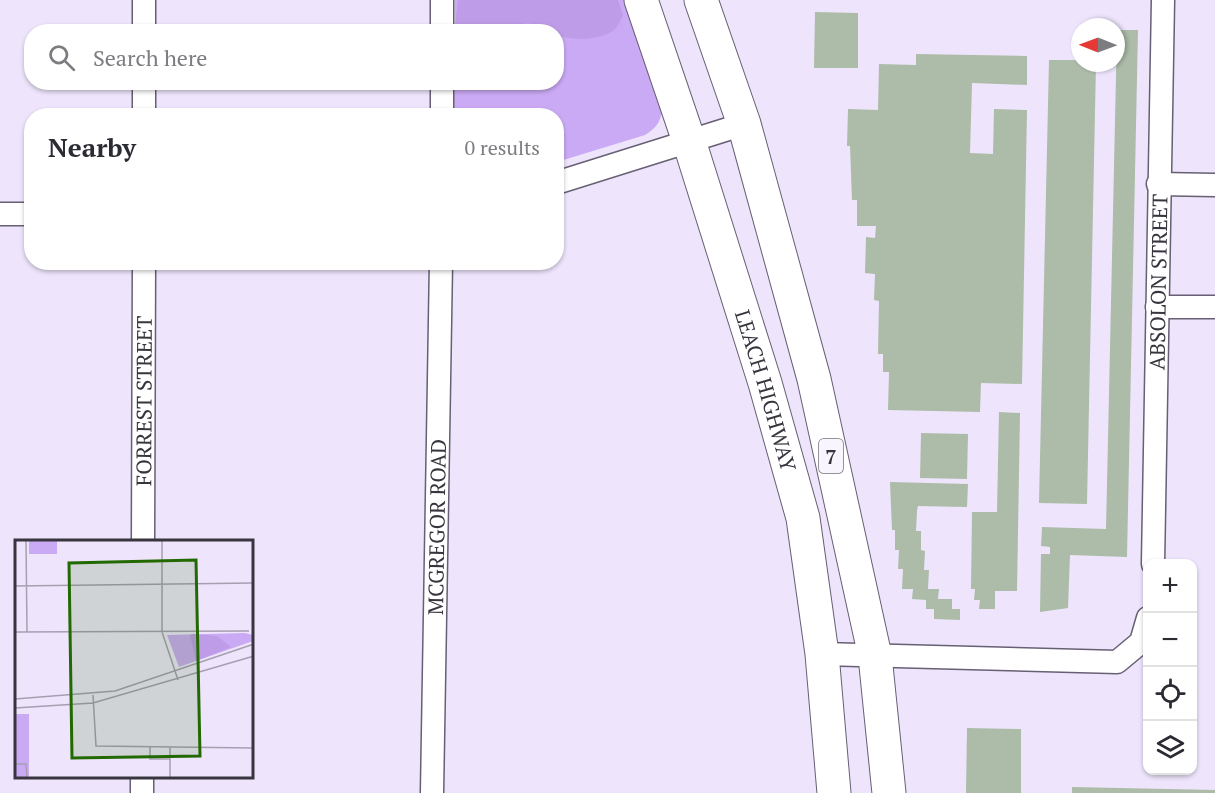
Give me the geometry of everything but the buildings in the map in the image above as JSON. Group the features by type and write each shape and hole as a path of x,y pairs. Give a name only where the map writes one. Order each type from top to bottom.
{"highway":[{"name":"LEACH HIGHWAY","path":"641,0 690,141 765,383 803,518 822,654 834,793"},
{"name":"LEACH HIGHWAY","path":"701,0 744,124 814,379 874,656 889,793"}],"street":[{"path":"144,0 144,24"},
{"path":"442,0 442,24"},
{"name":"ABSOLON STREET","path":"1153,559 1163,0"},
{"path":"144,90 144,108"},
{"path":"442,90 442,108"},
{"path":"564,180 744,124"},
{"path":"1158,184 1215,185"},
{"path":"0,214 24,214"},
{"name":"FORREST STREET","path":"143,540 144,270"},
{"name":"MCGREGOR ROAD","path":"432,793 441,270"},
{"path":"1156,306 1215,307"},
{"path":"822,654 1118,662 1141,642 1143,635"}],"shaded area":[{"path":"455,0 626,0 662,105 658,123 645,135 564,160 564,108 454,108 454,90 564,90 564,24 455,24"},
{"path":"458,0 618,0 623,15 611,32 587,39 564,37 564,24 455,24"}]}
